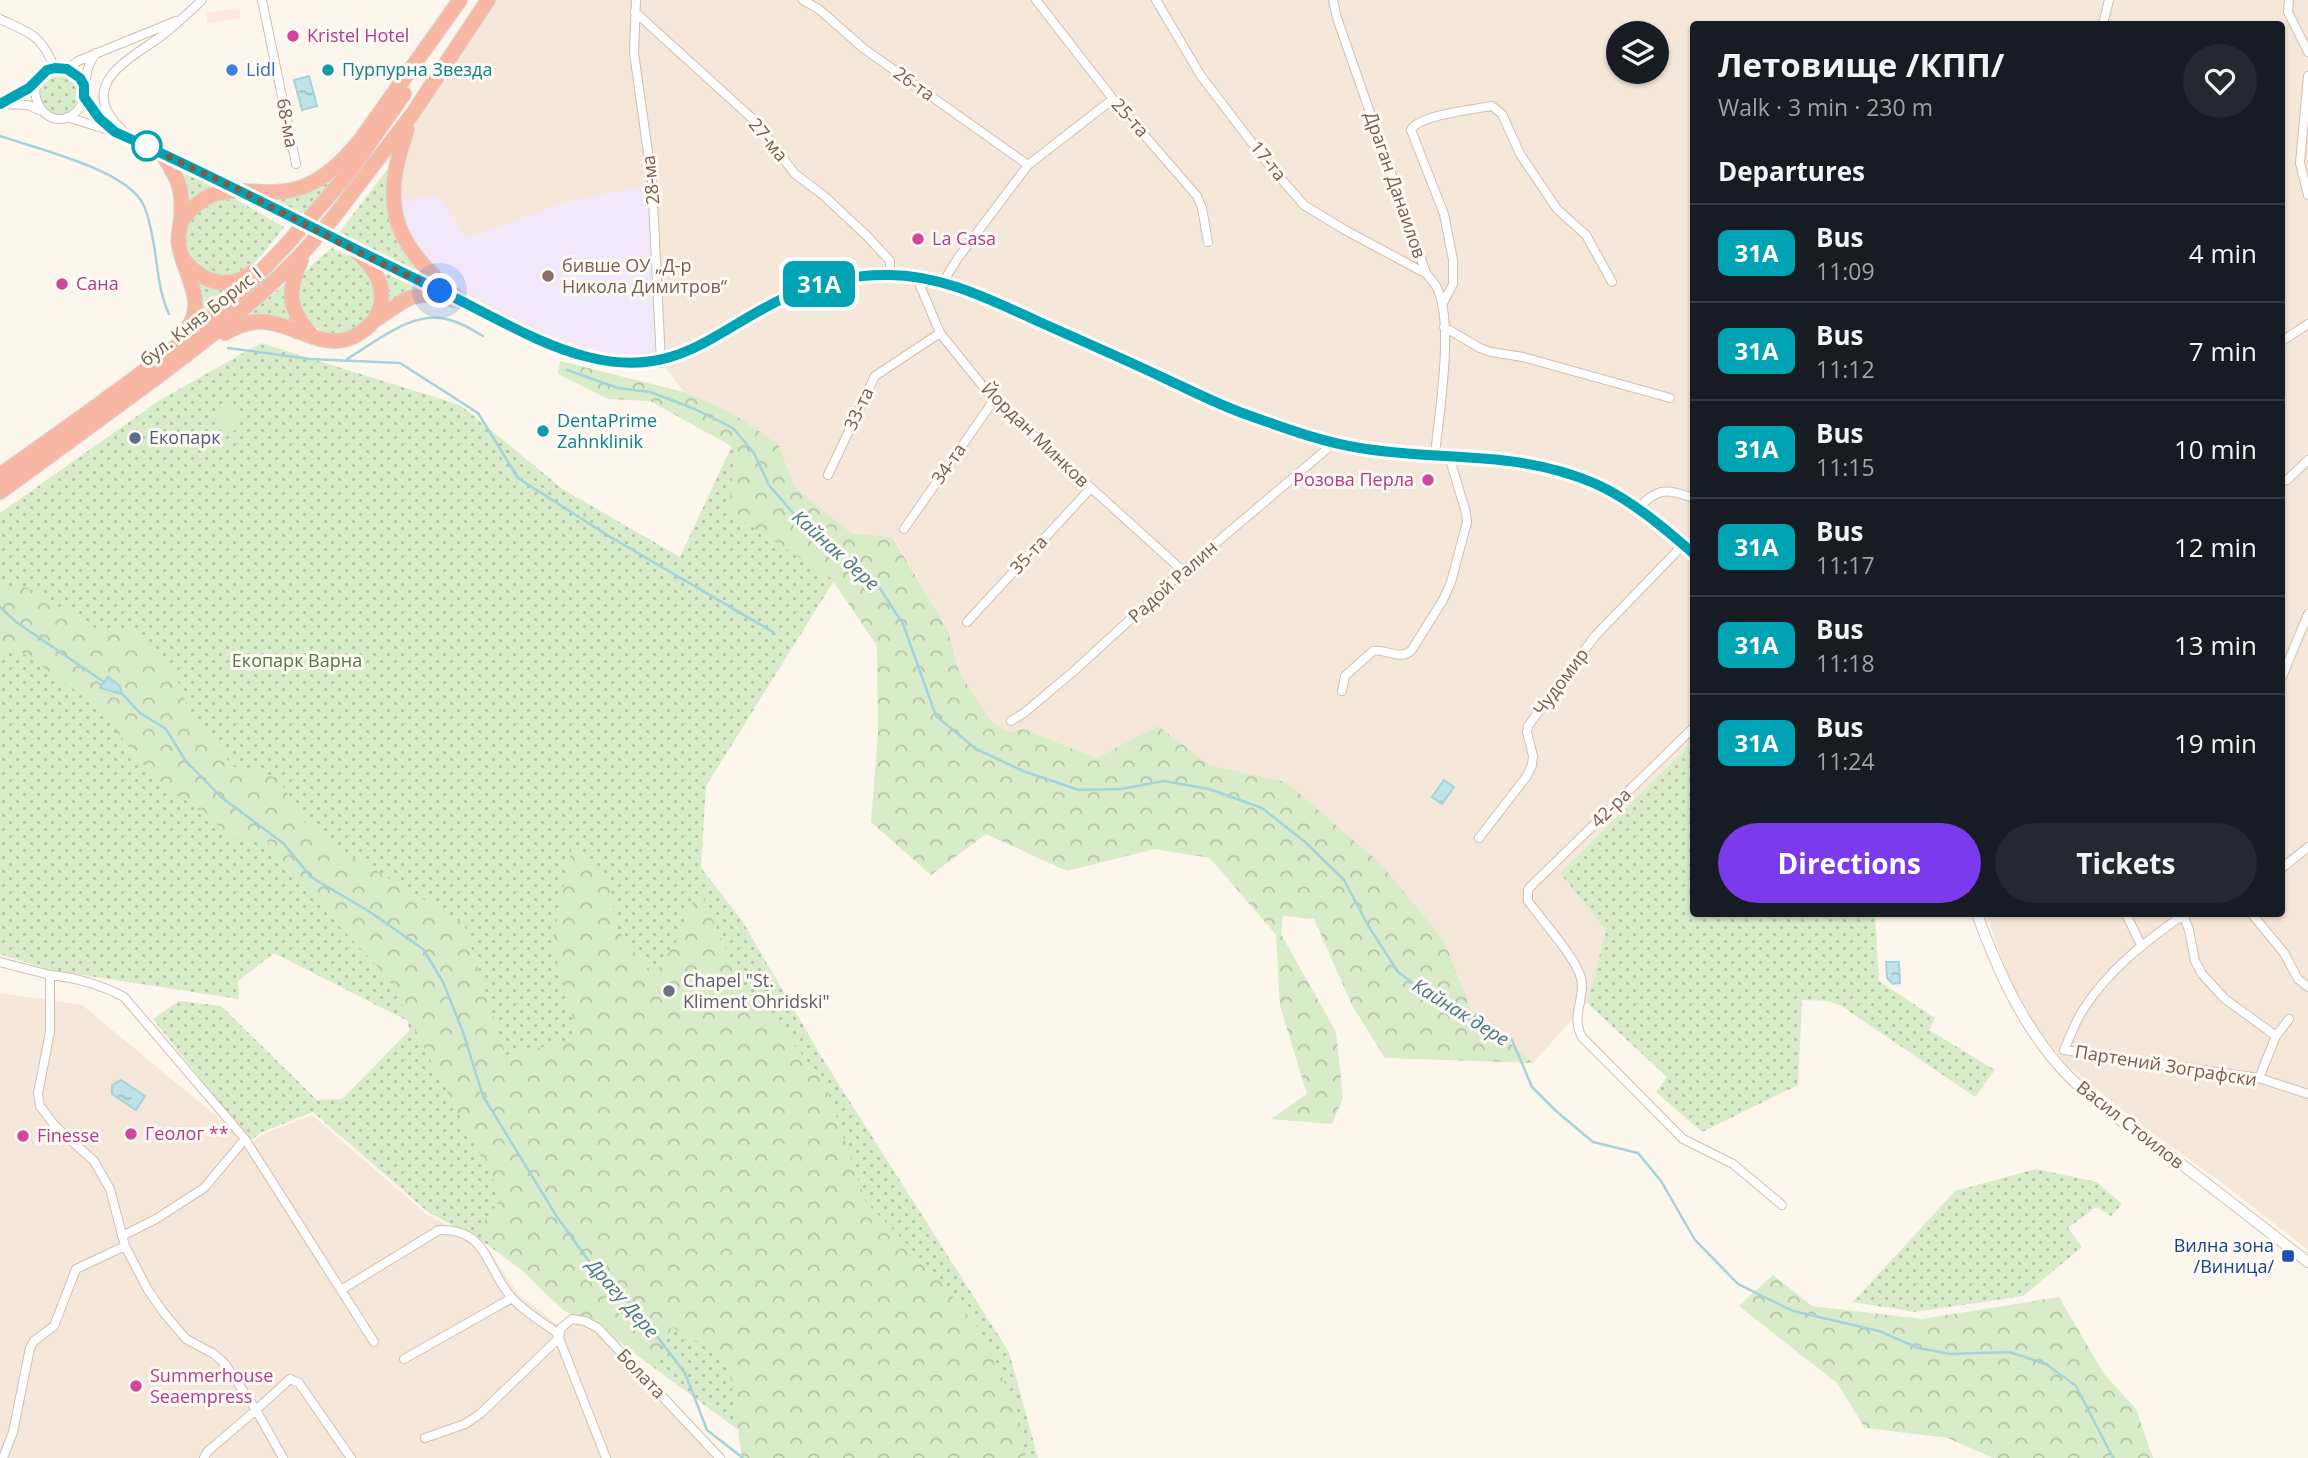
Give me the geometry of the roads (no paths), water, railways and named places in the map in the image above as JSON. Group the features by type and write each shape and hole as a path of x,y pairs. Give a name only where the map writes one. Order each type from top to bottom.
{"highway":[{"path":"181,222 202,200 237,189 295,189 316,181 361,139 460,0"},
{"name":"бул. Княз Борис I","path":"0,475 160,358 225,306 288,243 349,171 386,121 467,0"},
{"name":"бул. Княз Борис I","path":"0,492 176,363 251,305 276,282 336,214 413,113 488,0"},
{"path":"413,113 393,177 393,197 398,219 405,241 418,261 461,301"},
{"path":"160,358 187,329 195,311 195,296 178,245 181,189 178,179 161,152"},
{"path":"183,258 194,271 207,280 232,283 245,278 288,243"},
{"path":"307,248 293,279 292,300 295,314 314,338"},
{"path":"356,251 372,266 380,285 381,305 375,320"},
{"path":"176,363 231,330 250,322 270,322 332,342 348,339 363,331 413,295 461,301"}],"street":[{"path":"131,139 106,108 104,94 108,80 118,67 170,30 202,0"},
{"name":"68-ма","path":"262,0 296,164"},
{"name":"28-ма","path":"636,0 634,53 652,181 661,362"},
{"name":"26-та","path":"803,0 820,10 863,48 1028,165"},
{"name":"25-та","path":"1036,0 1112,99 1198,196 1208,242"},
{"name":"17-та","path":"1156,0 1201,76 1269,165 1304,205 1426,273"},
{"name":"Драган Данаилов","path":"1333,0 1426,273 1437,287 1442,305 1443,378 1435,454"},
{"path":"2104,21 2109,0"},
{"path":"2289,0 2288,12 2308,52"},
{"name":"27-ма","path":"635,12 755,121 795,174 824,195 867,236 890,261 890,275"},
{"path":"67,69 96,53 185,15"},
{"path":"0,19 41,41 55,68"},
{"path":"67,117 78,109 84,97 87,67 96,53"},
{"path":"0,104 21,94 41,75 55,68 74,72 84,85"},
{"path":"2308,76 2300,163 2308,195"},
{"path":"37,81 34,97 42,111"},
{"path":"84,97 99,118 115,132"},
{"path":"943,282 1028,165 1112,99"},
{"path":"0,104 29,105 54,117 67,117 115,132 237,189 356,251 546,342 588,358 616,362 661,362 698,348 783,298 816,285 849,278 915,275 943,282 1008,307 1210,400 1334,443 1362,449 1518,461 1550,468 1599,486 1638,508 1690,550"},
{"path":"1442,305 1453,284 1453,260 1444,214 1411,130 1417,123 1492,106 1502,114 1520,154 1557,209 1586,235 1612,282"},
{"name":"Йордан Минков","path":"915,275 940,333 994,400 1183,571"},
{"path":"2285,339 2308,324"},
{"path":"1444,327 1492,352 1523,357 1670,398"},
{"name":"33-та","path":"828,475 875,376 940,333"},
{"name":"34-та","path":"904,529 994,400"},
{"name":"Радой Ралин","path":"1011,721 1074,671 1183,571 1334,443"},
{"path":"1342,691 1345,676 1373,651 1396,655 1411,652 1447,591 1467,523 1449,456"},
{"path":"2285,480 2308,460"},
{"name":"35-та","path":"967,622 1090,489"},
{"path":"1638,508 1658,491 1690,497"},
{"name":"Чудомир","path":"1479,838 1527,776 1533,756 1527,733 1528,726 1550,693 1595,636 1684,545"},
{"path":"2285,671 2305,631 2308,614"},
{"name":"42-ра","path":"1690,731 1528,889 1528,901 1574,964 1581,978 1577,1028 1582,1037 1683,1139 1733,1164 1782,1205"},
{"path":"2285,866 2308,847"},
{"name":"Васил Стоилов","path":"1978,917 2012,999 2051,1057 2090,1097 2308,1262"},
{"path":"2127,917 2141,945"},
{"path":"2051,1057 2064,1051 2082,1012 2105,980 2141,945 2179,917"},
{"path":"2184,917 2195,961 2202,974 2225,999 2276,1036"},
{"path":"2254,917 2284,953 2298,978 2308,987"},
{"path":"0,962 50,975 77,978 104,986 124,998 245,1139 374,1342"},
{"path":"50,975 50,1032 38,1093 40,1106 55,1126 94,1161 110,1189 125,1246 148,1290 186,1339 225,1363 283,1458"},
{"path":"2259,1078 2276,1036 2290,1019"},
{"name":"Партений Зографски","path":"2064,1051 2259,1078 2308,1094"},
{"path":"122,1236 174,1209 204,1188 245,1139"},
{"path":"341,1290 439,1230 453,1230 469,1236 482,1247 512,1298 556,1332 606,1458"},
{"path":"3,1458 13,1432 30,1348 34,1341 54,1326 76,1269 125,1246"},
{"path":"404,1359 512,1298"},
{"name":"Болата","path":"559,1338 561,1328 572,1320 585,1321 597,1328 720,1458"},
{"path":"425,1438 465,1424 480,1414 559,1338"},
{"path":"204,1458 208,1451 286,1381 295,1380 351,1458"}],"water":[{"path":"309,76 317,106 302,110 294,80"},
{"path":"108,677 120,686 122,694 100,688"},
{"path":"1444,780 1454,787 1442,804 1432,797"},
{"path":"1886,962 1899,962 1900,983 1893,984 1887,978"},
{"path":"121,1080 145,1096 136,1110 112,1094 112,1085"}],"waterway":[{"name":"Кайнак дере","path":"0,136 79,162 119,181 134,192 148,215 160,285 169,314"},
{"name":"Кайнак дере","path":"347,359 397,328 425,318 453,321 483,336"},
{"name":"Кайнак дере","path":"228,348 310,359 400,363 478,413 518,478 607,535 773,632"},
{"name":"Кайнак дере","path":"567,370 618,388 650,392 695,409 733,428 754,453 769,485 794,514 821,540 858,565 879,587 903,624 936,716 976,749 1023,771 1079,790 1121,789 1164,781 1209,789 1262,808 1304,841 1344,880 1369,927 1398,972 1450,1010 1512,1040 1532,1087 1593,1142 1638,1153 1661,1181 1695,1240 1738,1284 1793,1311 1879,1331 1918,1348 1951,1354 2009,1352 2046,1364 2076,1386 2113,1458"},
{"path":"0,607 16,622 104,682"},
{"name":"Драгу Дере","path":"122,694 140,713 166,729 185,760 221,797 283,843 311,877 370,912 423,949 443,982 463,1032 483,1096 557,1217 591,1264 636,1309 685,1373 707,1430 743,1458"}],"place":[{"name":"Kristel Hotel","path":"293,36"},
{"name":"Lidl","path":"232,70"},
{"name":"Пурпурна Звезда","path":"328,70"},
{"name":"La Casa","path":"918,239"},
{"name":"бивше ОУ „Д-р Никола Димитров“","path":"548,276"},
{"name":"Сана","path":"62,284"},
{"name":"DentaPrime Zahnklinik","path":"543,431"},
{"name":"Екопарк","path":"135,438"},
{"name":"Розова Перла","path":"1428,480"},
{"name":"Chapel \"St. Kliment Ohridski\"","path":"669,991"},
{"name":"Геолог **","path":"131,1134"},
{"name":"Finesse","path":"23,1136"},
{"name":"Вилна зона /Виница/","path":"2288,1256"},
{"name":"Summerhouse Seaempress","path":"136,1386"}],"park label":[{"name":"Екопарк Варна","path":"297,661"}]}
